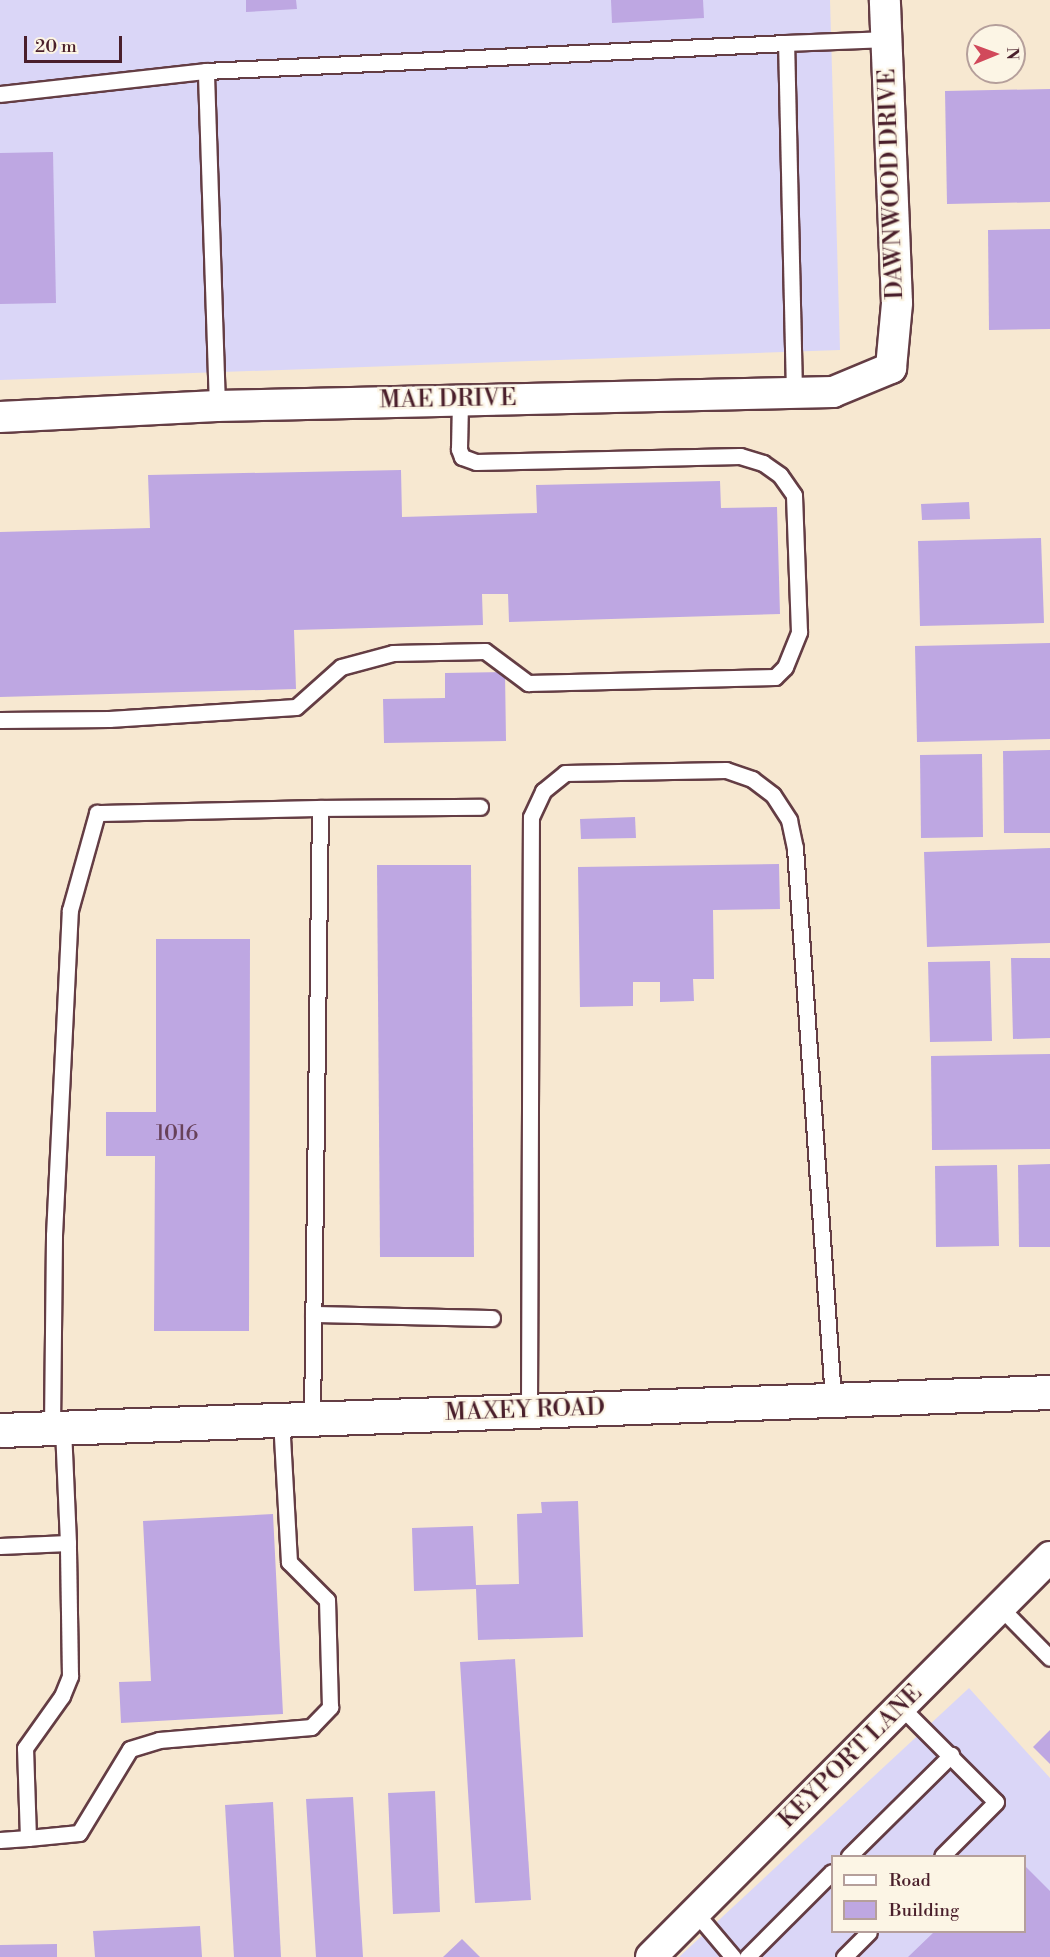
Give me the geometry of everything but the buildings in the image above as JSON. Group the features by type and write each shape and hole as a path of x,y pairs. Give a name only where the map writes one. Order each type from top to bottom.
{"street":[{"name":"DAWNWOOD DRIVE","path":"885,0 897,303 891,368"},
{"name":"MAE DRIVE","path":"0,417 218,406 833,392 891,368"},
{"name":"MAXEY ROAD","path":"0,1430 1050,1392"},
{"name":"KEYPORT LANE","path":"651,1957 1050,1557"}],"lane":[{"path":"0,94 206,71 887,39"},
{"path":"786,43 794,392"},
{"path":"206,71 218,406"},
{"path":"0,720 109,719 297,707 341,667 393,652 485,651 528,683 775,677 785,667 799,632 794,495 780,475 763,463 740,456 476,462 462,457 459,449 460,400"},
{"path":"529,1410 531,817 543,791 565,774 726,770 752,779 773,795 789,820 795,860 834,1399"},
{"path":"28,1838 25,1748 62,1696 70,1676 68,1543 58,1428 54,1223 70,910 97,813 480,807"},
{"path":"0,1839 79,1833 130,1749 159,1740 310,1727 330,1707 327,1600 289,1562 296,1419 312,1314 320,808"},
{"path":"312,1314 492,1318"},
{"path":"0,1546 68,1543"},
{"path":"1000,1607 1050,1658"},
{"path":"901,1707 996,1802 944,1855"},
{"path":"851,1855 951,1755"},
{"path":"747,1957 831,1873"},
{"path":"696,1912 733,1957"},
{"path":"844,1957 867,1933"}],"shaded area":[{"path":"0,0 830,0 840,350 0,380"},
{"path":"969,1688 1050,1778 1050,1957 679,1957"}]}
